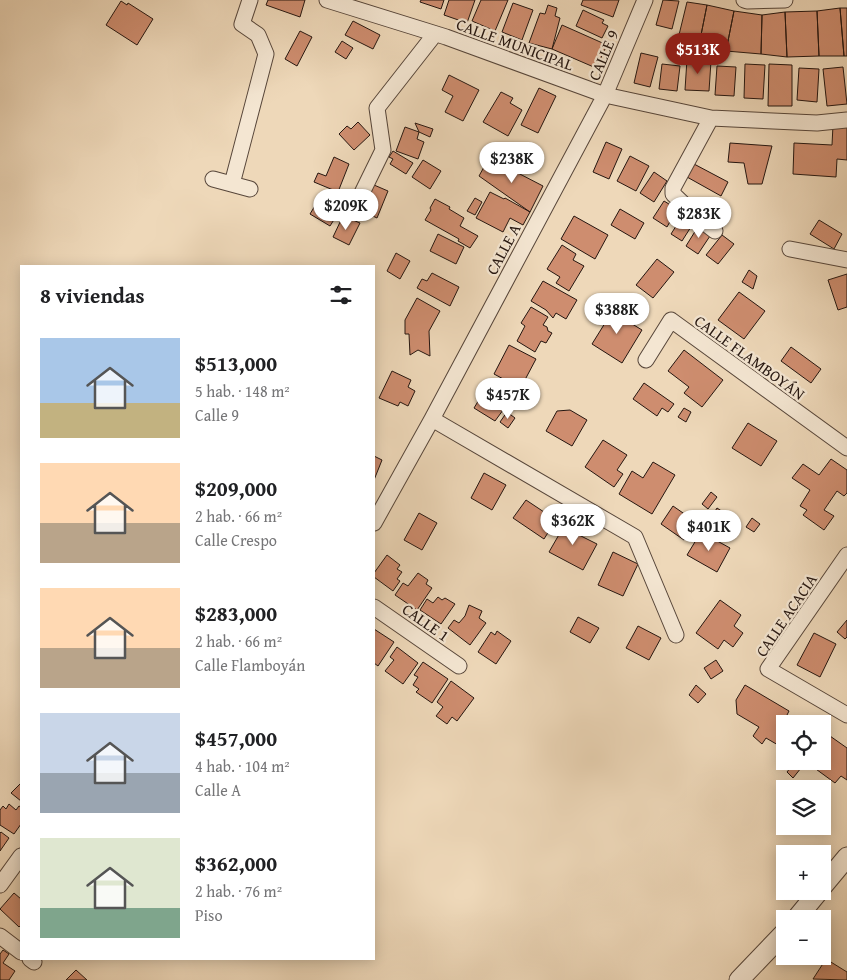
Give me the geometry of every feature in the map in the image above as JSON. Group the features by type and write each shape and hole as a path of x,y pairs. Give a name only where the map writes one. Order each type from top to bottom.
{"street":[{"path":"232,184 266,54 258,35 242,24 250,0"},
{"name":"CALLE MUNICIPAL","path":"327,0 435,34 605,95 711,118 817,123 847,120"},
{"name":"CALLE 9","path":"605,95 645,0"},
{"path":"744,0 785,0"},
{"path":"361,195 382,150 377,108 435,34"},
{"name":"CALLE A","path":"375,522 605,95"},
{"path":"711,118 673,188 673,194 715,231"},
{"path":"213,179 250,189"},
{"path":"790,249 847,260"},
{"name":"CALLE FLAMBOYÁN","path":"646,360 671,320 847,448"},
{"path":"432,419 635,537 676,635"},
{"name":"CALLE ACACIA","path":"847,555 768,669 847,715"},
{"name":"CALLE 1","path":"375,608 459,666"},
{"path":"0,884 20,857"},
{"path":"831,876 847,857"},
{"path":"803,910 812,900"},
{"path":"0,936 20,951"},
{"path":"739,980 776,941"}],"building":[{"path":"268,0 305,0 300,17 266,5"},
{"path":"421,0 444,0 441,9 420,2"},
{"path":"449,0 475,0 467,23 444,15"},
{"path":"481,0 508,0 495,31 472,21"},
{"path":"583,0 619,0 613,17 581,5"},
{"path":"663,0 679,1 672,29 656,25"},
{"path":"121,1 127,5 128,3 153,19 137,45 106,25"},
{"path":"687,2 707,5 699,45 678,39"},
{"path":"513,3 533,10 522,40 502,32"},
{"path":"548,5 557,8 555,16 560,18 552,49 529,43 540,13 545,14"},
{"path":"707,5 734,11 726,51 699,45"},
{"path":"840,8 844,56 819,56 817,11"},
{"path":"840,8 847,8 847,56 844,56"},
{"path":"583,10 604,20 602,23 608,26 602,38 576,26"},
{"path":"734,11 762,15 761,54 726,51"},
{"path":"817,11 819,56 787,57 785,12"},
{"path":"785,12 787,57 761,54 762,15"},
{"path":"353,21 380,35 373,49 345,35"},
{"path":"562,25 607,45 596,68 552,49"},
{"path":"300,31 312,37 297,66 285,59"},
{"path":"342,41 353,48 346,59 335,52"},
{"path":"641,53 658,57 650,87 634,83"},
{"path":"687,59 711,61 709,91 685,90"},
{"path":"662,64 680,66 677,91 659,89"},
{"path":"745,64 765,65 763,99 744,98"},
{"path":"769,64 792,65 792,106 768,106"},
{"path":"717,66 736,67 734,96 715,95"},
{"path":"843,67 847,104 827,106 823,69"},
{"path":"799,68 819,69 817,102 797,100"},
{"path":"449,75 479,90 463,121 445,112 453,96 442,90"},
{"path":"539,88 556,96 538,133 521,125"},
{"path":"501,92 513,98 510,103 522,110 508,136 483,122"},
{"path":"358,122 370,135 354,150 339,134 347,126 351,129"},
{"path":"415,123 433,129 430,137 419,132"},
{"path":"833,125 847,126 847,160 837,159 836,177 793,174 794,143 832,145"},
{"path":"405,127 419,132 417,139 424,142 418,159 396,151"},
{"path":"606,142 622,149 609,179 593,172"},
{"path":"730,143 772,146 762,184 748,184 744,163 728,162"},
{"path":"393,151 413,163 406,174 390,164 393,159 389,157"},
{"path":"630,156 649,166 636,191 617,181"},
{"path":"334,157 349,164 338,192 314,182 318,173 326,176"},
{"path":"489,158 543,186 530,212 479,176"},
{"path":"423,160 441,171 430,189 412,177"},
{"path":"694,164 728,182 721,196 687,177"},
{"path":"654,172 667,181 654,202 640,193"},
{"path":"374,185 388,191 377,218 362,211"},
{"path":"490,192 530,212 523,225 510,218 503,232 476,218"},
{"path":"322,194 342,207 330,226 310,214"},
{"path":"475,198 482,202 475,215 467,211"},
{"path":"435,199 450,207 449,209 464,218 460,226 478,236 470,248 458,241 459,239 425,220"},
{"path":"664,201 677,209 667,227 653,218"},
{"path":"620,209 644,223 635,239 611,225"},
{"path":"685,212 696,219 682,241 671,234"},
{"path":"574,216 608,235 595,259 561,239"},
{"path":"342,218 347,221 348,218 360,223 349,245 333,237"},
{"path":"819,220 842,234 834,249 810,234"},
{"path":"699,225 712,233 698,254 686,246"},
{"path":"438,234 464,247 456,264 430,251"},
{"path":"722,235 734,244 718,264 706,255"},
{"path":"562,245 576,254 573,260 584,266 569,291 556,283 560,277 547,269"},
{"path":"396,253 410,261 400,279 387,271"},
{"path":"657,259 674,272 653,298 636,285"},
{"path":"749,270 757,276 753,289 742,282"},
{"path":"432,273 459,287 450,306 417,288 422,279 427,281"},
{"path":"847,274 847,307 838,310 828,280"},
{"path":"543,281 577,300 566,319 556,313 553,318 546,310 531,301"},
{"path":"739,292 765,311 744,339 718,320"},
{"path":"417,298 440,311 429,331 430,356 418,350 410,355 409,334 405,334 405,320"},
{"path":"531,307 548,317 543,325 552,333 546,343 541,341 535,352 517,341 525,326 521,323"},
{"path":"615,307 632,317 629,322 642,330 622,363 592,344"},
{"path":"509,345 536,359 518,393 505,386 507,381 494,374"},
{"path":"791,347 821,369 811,383 781,361"},
{"path":"684,350 723,380 702,407 684,393 689,387 668,371"},
{"path":"392,371 411,380 408,387 415,391 408,406 400,402 398,406 379,398"},
{"path":"644,383 674,404 668,412 662,408 657,416 633,399"},
{"path":"488,385 499,393 495,399 506,406 495,421 474,408"},
{"path":"684,408 691,412 686,422 678,417"},
{"path":"570,410 587,420 572,446 546,431 557,411"},
{"path":"507,412 515,418 508,428 500,422"},
{"path":"748,423 777,441 761,466 732,448"},
{"path":"603,440 627,455 617,470 623,474 614,487 585,467"},
{"path":"375,456 382,460 375,478"},
{"path":"831,459 847,470 847,493 844,496 837,491 824,510 834,516 824,530 803,515 807,510 800,506 810,490 792,478 803,464 819,475"},
{"path":"653,462 675,475 652,514 619,494 632,471 643,478"},
{"path":"484,473 506,485 492,510 471,498"},
{"path":"711,492 717,497 708,509 702,504"},
{"path":"526,500 556,520 544,539 513,518"},
{"path":"673,506 696,522 684,540 661,524"},
{"path":"717,508 723,512 718,522 711,518"},
{"path":"419,513 437,523 422,550 404,540"},
{"path":"752,518 760,524 754,532 746,527"},
{"path":"568,519 583,528 579,535 597,544 583,570 549,552"},
{"path":"701,532 730,548 717,572 687,555"},
{"path":"613,552 638,564 623,596 598,585"},
{"path":"387,555 400,565 397,569 402,572 397,579 400,581 393,591 375,578 375,572"},
{"path":"418,573 428,580 426,584 432,588 417,610 395,595 403,583 408,586"},
{"path":"438,597 442,600 445,598 455,604 441,624 420,610 427,599 433,603"},
{"path":"720,600 741,615 734,626 743,633 733,647 724,640 718,649 696,633"},
{"path":"469,605 482,611 479,618 486,623 470,645 448,628 454,620 459,623 465,616"},
{"path":"578,617 599,628 590,643 570,632"},
{"path":"847,620 847,637 845,639 837,632"},
{"path":"638,626 661,638 649,660 626,648"},
{"path":"375,630 394,642 378,666 375,664"},
{"path":"497,631 511,641 496,664 478,652 491,632 495,635"},
{"path":"814,633 836,644 820,677 797,665"},
{"path":"397,647 418,663 403,684 385,671 394,660 390,657"},
{"path":"716,660 723,671 711,679 704,668"},
{"path":"423,662 448,679 432,703 416,692 419,689 413,685 418,677 414,675"},
{"path":"451,681 474,698 457,721 452,717 447,724 436,716 443,707 437,702"},
{"path":"696,685 706,694 698,703 689,695"},
{"path":"745,685 789,711 787,715 776,715 776,744 766,738 762,744 753,736 759,727 737,714 736,700"},
{"path":"831,737 847,748 847,780 841,776 835,783 817,770 831,770"},
{"path":"789,770 799,770 793,778 787,772"},
{"path":"20,784 20,800 11,793"},
{"path":"9,804 16,810 20,806 20,825 14,834 0,825 0,810 3,806 6,809"},
{"path":"0,833 9,838 0,851"},
{"path":"14,893 20,898 20,926 19,927 0,909"},
{"path":"3,950 9,954 3,963 15,971 9,980 0,980 0,954"},
{"path":"831,962 847,972 847,980 813,979 822,965 831,965"},
{"path":"76,970 87,980 66,980"}]}
